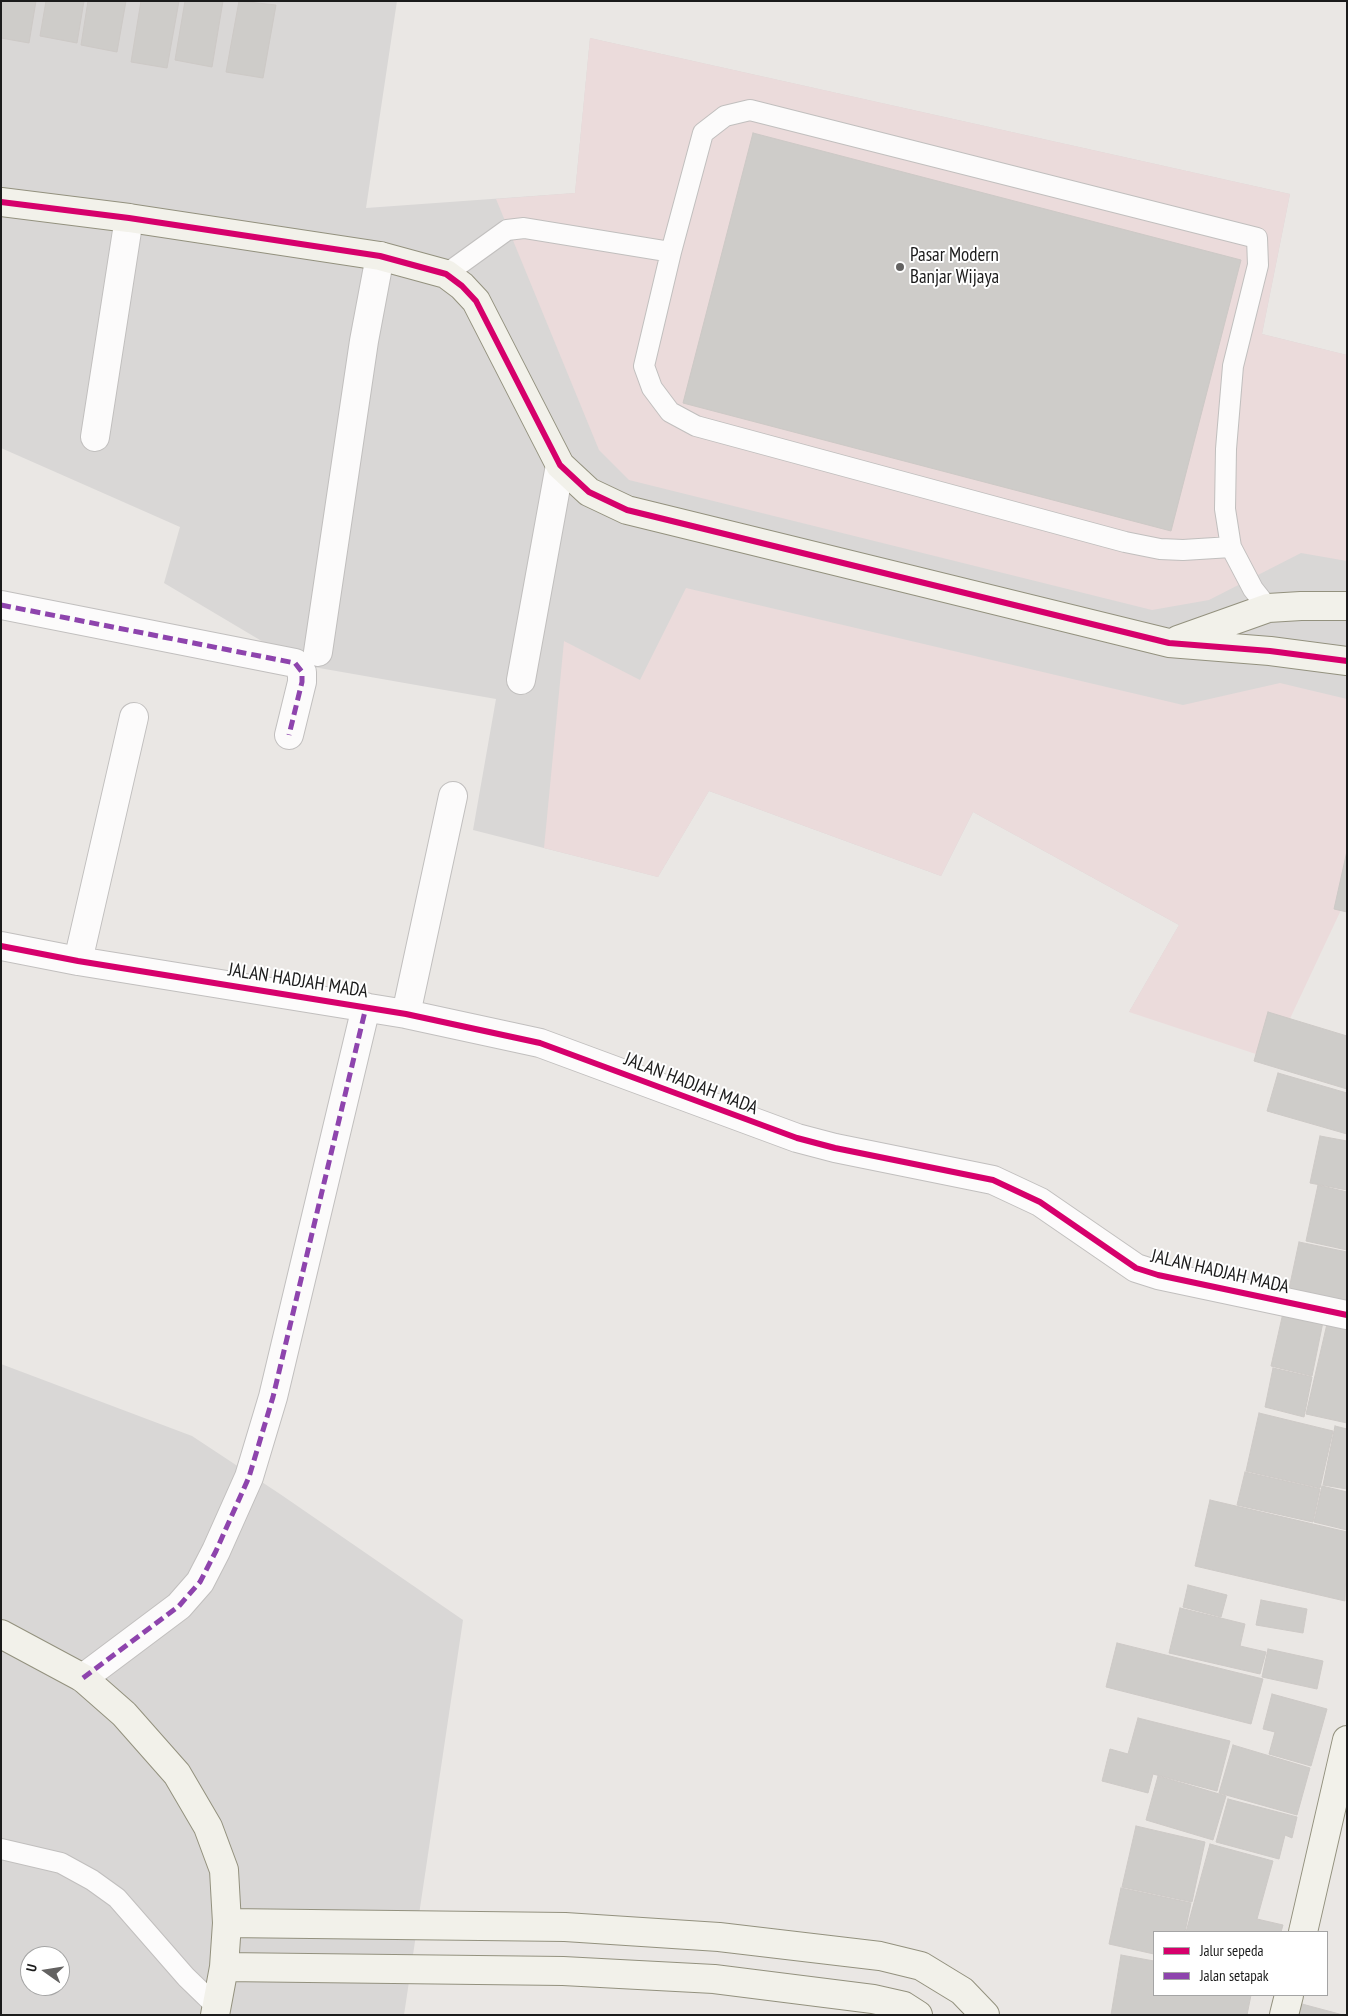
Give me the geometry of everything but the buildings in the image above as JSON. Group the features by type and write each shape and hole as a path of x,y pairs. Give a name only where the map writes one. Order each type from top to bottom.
{"street":[{"path":"1,202 129,218 380,256 446,274 462,286 476,301 560,465 590,492 627,510 1169,643 1270,651 1347,660"},
{"path":"95,436 129,218"},
{"path":"318,652 364,341 380,256"},
{"path":"521,680 560,465"},
{"path":"1,605 296,663 302,672 302,682 289,735"},
{"path":"1169,643 1268,608 1347,606"},
{"path":"78,961 134,718"},
{"path":"406,1014 453,796"},
{"name":"JALAN HADJAH MADA","path":"1,946 78,961 406,1014 540,1043 797,1138 836,1148 993,1180 1040,1202 1136,1268 1158,1276 1347,1314"},
{"path":"83,1678 179,1606 200,1582 249,1477 273,1397 366,1007"},
{"path":"1,1634 83,1678 124,1714 182,1781 208,1826 224,1870 227,1922 224,1966 216,2011"},
{"path":"1303,1931 1347,1740"},
{"path":"227,1922 565,1927 719,1937 880,1956 921,1966 962,1991 986,2015"},
{"path":"224,1966 563,1971 714,1979 873,1999 904,2006 918,2015"},
{"path":"1284,2015 1289,1996"}],"lane":[{"path":"1232,547 1183,550 1160,549 1125,542 696,426 670,412 652,388 644,366 671,252 703,133 725,116 750,110 1257,238 1258,266 1233,366 1227,440 1225,509 1232,547 1253,588 1268,608"},
{"path":"446,274 507,230 524,228 671,252"},
{"path":"1,1849 61,1863 92,1880 117,1898 216,2011"}],"shaded area":[{"path":"1,1 397,1 366,208 575,193 590,38 1290,194 1262,334 1347,355 1347,911 1342,910 1129,1012 1179,925 973,812 941,876 709,791 658,877 473,830 496,699 302,665 164,583 180,527 1,448"},
{"name":"Pasar Modern Banjar Wijaya","path":"590,38 1290,194 1262,334 1347,355 1347,561 1301,553 1209,600 1152,610 629,480 599,450 496,199 575,193"},
{"path":"686,588 1183,705 1280,683 1347,699 1347,892 1341,910 1271,1059 1129,1012 1179,925 973,812 941,876 709,791 658,877 544,848 564,641 640,680"},
{"path":"1,1364 192,1436 463,1620 404,2015 1,2015"}],"marked path":[{"path":"1,605 295,663 302,672 302,682 289,735"},
{"path":"83,1678 179,1606 200,1582 249,1477 273,1397 366,1007"}],"cycle path":[{"path":"1,202 129,218 380,256 446,274 462,286 476,301 560,465 589,492 627,510 1169,643 1270,651 1347,661"},
{"path":"1,946 78,961 406,1014 540,1043 797,1138 835,1148 993,1180 1040,1202 1136,1268 1158,1275 1347,1315"}],"place":[{"name":"Pasar Modern Banjar Wijaya","path":"900,267"}]}
